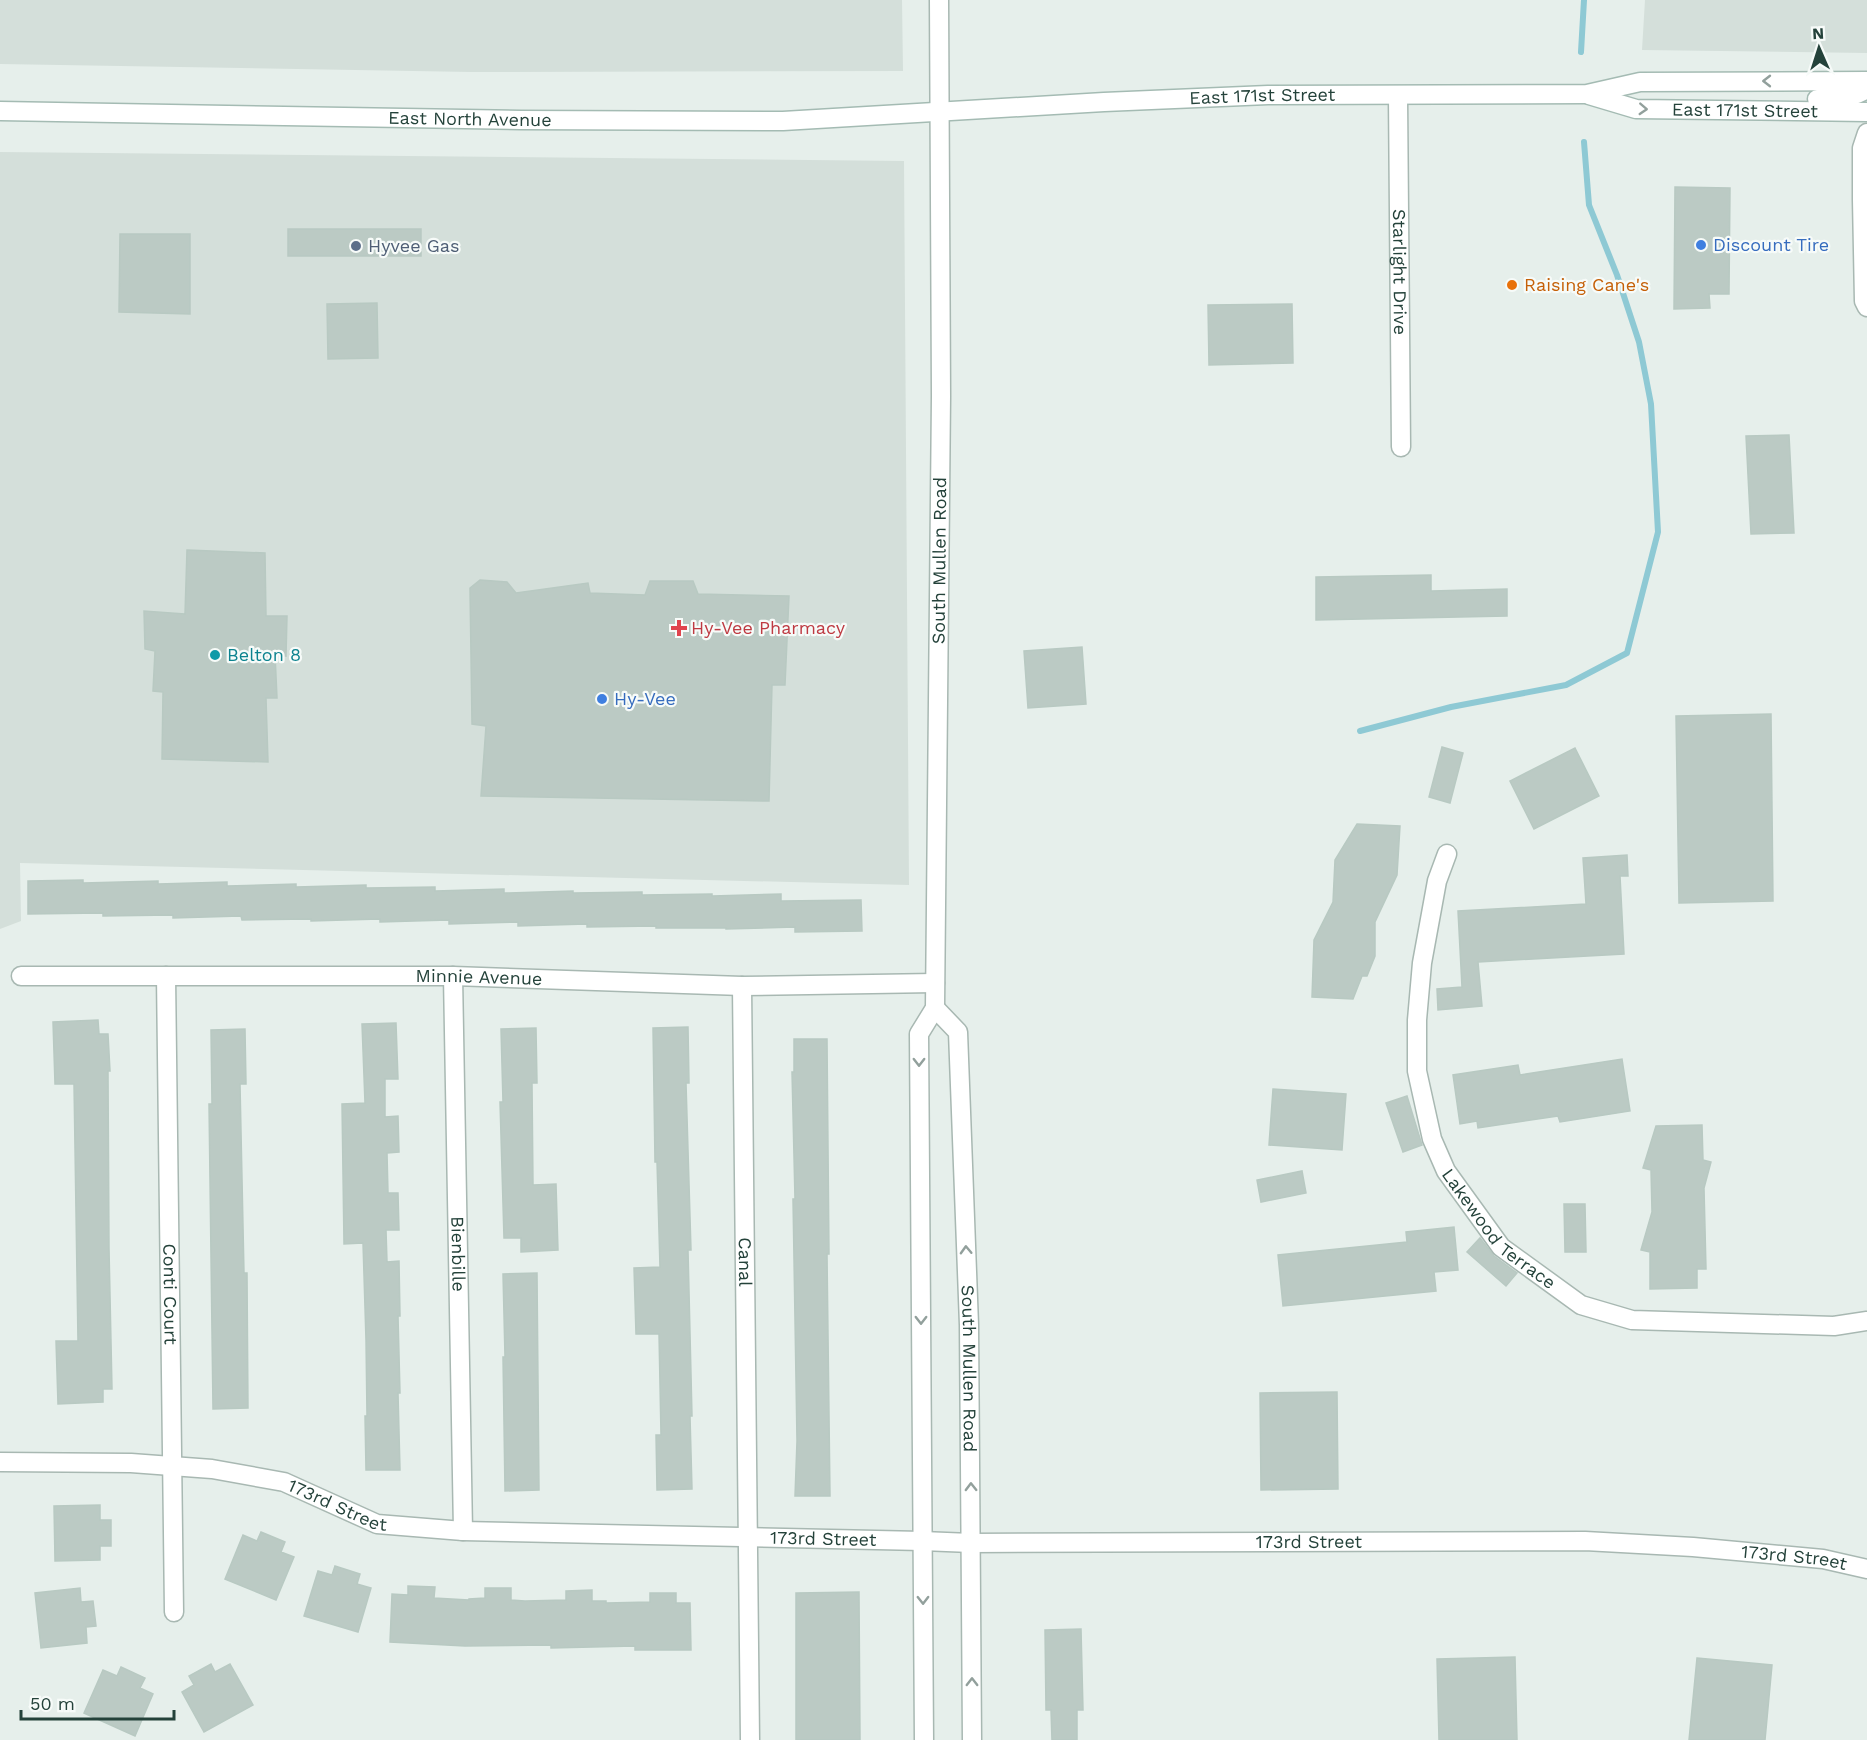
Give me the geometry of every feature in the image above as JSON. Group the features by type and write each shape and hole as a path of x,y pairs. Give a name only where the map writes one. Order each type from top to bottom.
{"street":[{"name":"South Mullen Road","path":"924,1740 919,1034 934,1008 935,983 941,396 939,0"},
{"name":"East 171st Street","path":"939,113 1104,102 1268,95 1587,94 1640,82 1867,81"},
{"path":"1679,110 1722,99 1840,99 1856,96 1867,89"},
{"name":"East 171st Street","path":"1587,94 1636,109 1867,112"},
{"name":"Starlight Drive","path":"1398,96 1401,447"},
{"name":"East North Avenue","path":"0,111 658,122 783,121 939,113"},
{"path":"1867,134 1863,148 1862,200 1864,301 1867,307"},
{"name":"Lakewood Terrace","path":"1447,854 1437,881 1422,963 1417,1020 1417,1071 1432,1139 1446,1171 1501,1247 1581,1305 1632,1320 1834,1326 1867,1321"},
{"name":"Minnie Avenue","path":"21,976 453,976 742,986 935,983"},
{"name":"Conti Court","path":"165,976 174,1612"},
{"name":"Bienbille","path":"453,976 463,1532"},
{"name":"Canal","path":"742,986 749,1539"},
{"name":"South Mullen Road","path":"934,1008 958,1032 969,1325 972,1740"},
{"name":"173rd Street","path":"0,1462 131,1463 212,1469 284,1482 377,1524 463,1532 971,1543 1585,1541 1693,1547 1823,1559 1867,1569"},
{"name":"173rd Street","path":"749,1539 750,1740"}],"shaded area":[{"path":"0,0 902,0 903,71 471,72 0,64"},
{"path":"1645,0 1867,0 1867,53 1642,50"},
{"path":"0,152 904,161 909,885 20,863 21,921 0,929"}],"building":[{"path":"1675,187 1730,188 1729,294 1709,294 1710,308 1674,309"},
{"path":"288,229 421,229 421,256 288,256"},
{"path":"120,234 190,234 190,314 119,312"},
{"path":"377,303 378,358 328,359 327,304"},
{"path":"1292,304 1293,363 1209,365 1208,305"},
{"path":"1789,435 1794,533 1751,534 1746,436"},
{"name":"Belton 8","path":"187,550 265,553 266,616 287,616 286,656 275,654 277,698 266,698 268,762 162,759 163,692 153,691 155,651 145,649 144,611 185,614"},
{"path":"1431,575 1431,591 1507,589 1507,616 1316,620 1316,577"},
{"name":"Hy-Vee","path":"480,580 507,582 516,593 588,583 590,593 645,595 650,581 693,581 698,594 789,596 785,685 772,685 769,801 481,796 486,726 472,724 470,588"},
{"path":"1082,647 1086,704 1028,708 1024,651"},
{"path":"1771,714 1773,901 1679,903 1676,716"},
{"path":"1442,747 1463,753 1450,803 1429,797"},
{"path":"1575,748 1599,796 1534,829 1510,781"},
{"path":"1357,824 1400,826 1397,875 1375,922 1375,956 1367,976 1362,976 1353,999 1312,997 1314,940 1333,902 1335,860"},
{"path":"1627,855 1628,876 1620,876 1624,954 1478,962 1482,1006 1438,1010 1437,989 1462,987 1458,911 1586,904 1583,858"},
{"path":"83,880 83,883 227,882 227,886 296,884 296,887 366,885 366,888 435,887 435,891 504,889 504,893 573,891 573,893 642,892 642,895 712,894 712,896 781,894 781,901 861,900 862,931 795,932 795,927 656,928 656,926 587,927 587,924 518,926 518,922 449,924 449,920 380,922 380,919 311,921 311,919 242,920 241,916 173,918 173,915 103,916 103,913 28,914 28,881"},
{"path":"98,1020 99,1034 108,1034 110,1071 108,1071 109,1248 112,1389 103,1389 103,1402 58,1404 56,1341 78,1341 74,1084 55,1084 53,1022"},
{"path":"396,1023 398,1079 385,1079 385,1117 398,1116 399,1152 387,1153 388,1193 398,1193 399,1230 386,1230 387,1262 399,1261 400,1470 366,1470 363,1243 344,1244 342,1104 365,1103 362,1024"},
{"path":"688,1027 689,1083 686,1083 691,1250 688,1250 692,1489 657,1490 656,1435 661,1435 659,1334 636,1334 634,1268 660,1267 657,1162 655,1162 653,1028"},
{"path":"536,1028 537,1083 532,1083 533,1185 556,1184 558,1250 521,1252 521,1238 504,1238 500,1102 503,1102 501,1029"},
{"path":"245,1029 246,1084 240,1084 244,1273 247,1273 248,1408 213,1409 209,1104 212,1104 211,1030"},
{"path":"794,1039 827,1039 830,1496 795,1496 797,1441 792,1072 794,1072"},
{"path":"1622,1059 1630,1111 1560,1122 1558,1116 1478,1128 1477,1121 1460,1124 1453,1075 1518,1065 1520,1075"},
{"path":"1273,1089 1346,1094 1342,1150 1269,1145"},
{"path":"1407,1096 1422,1145 1403,1152 1386,1103"},
{"path":"1702,1125 1703,1160 1711,1162 1704,1188 1706,1269 1697,1269 1697,1288 1650,1289 1650,1252 1641,1250 1652,1212 1651,1170 1643,1168 1656,1126"},
{"path":"1302,1171 1306,1193 1261,1202 1257,1180"},
{"path":"1564,1204 1585,1204 1586,1252 1565,1252"},
{"path":"1454,1227 1458,1270 1434,1272 1436,1291 1283,1306 1278,1255 1407,1242 1406,1232"},
{"path":"1480,1238 1494,1256 1517,1273 1506,1286 1467,1252"},
{"path":"537,1273 539,1490 505,1491 503,1274"},
{"path":"1337,1392 1338,1489 1261,1490 1260,1393"},
{"path":"100,1505 100,1520 111,1520 111,1546 100,1546 100,1560 55,1561 54,1506"},
{"path":"261,1532 285,1542 281,1552 294,1557 276,1600 225,1579 243,1535 257,1541"},
{"path":"335,1566 360,1574 357,1584 371,1588 358,1632 304,1616 318,1571 332,1575"},
{"path":"408,1586 435,1587 434,1598 469,1600 485,1598 485,1588 511,1588 511,1600 525,1601 566,1600 566,1591 592,1590 592,1601 606,1601 606,1603 650,1602 650,1593 676,1593 676,1603 690,1603 691,1650 635,1650 635,1646 551,1648 551,1645 465,1646 390,1642 392,1594 408,1595"},
{"path":"80,1588 81,1602 93,1601 96,1626 86,1627 87,1643 41,1648 35,1593"},
{"path":"859,1592 860,1740 796,1740 796,1593"},
{"path":"1081,1629 1083,1710 1077,1710 1077,1740 1052,1740 1051,1710 1046,1710 1045,1630"},
{"path":"1515,1657 1517,1740 1439,1740 1437,1659"},
{"path":"1697,1658 1772,1665 1765,1740 1689,1740"},
{"path":"211,1664 215,1672 230,1664 253,1705 204,1732 182,1692 194,1685 189,1676"},
{"path":"121,1667 145,1678 140,1688 153,1694 135,1736 84,1713 103,1670 117,1676"}],"waterway":[{"path":"1581,52 1584,0"},
{"path":"1360,731 1451,707 1566,685 1627,653 1658,532 1651,404 1639,342 1617,275 1589,205 1584,142"}],"place":[{"name":"Discount Tire","path":"1701,245"},
{"name":"Hyvee Gas","path":"356,246"},
{"name":"Raising Cane's","path":"1512,285"},
{"name":"Hy-Vee Pharmacy","path":"679,628"},
{"name":"Belton 8","path":"215,655"},
{"name":"Hy-Vee","path":"602,699"}]}
